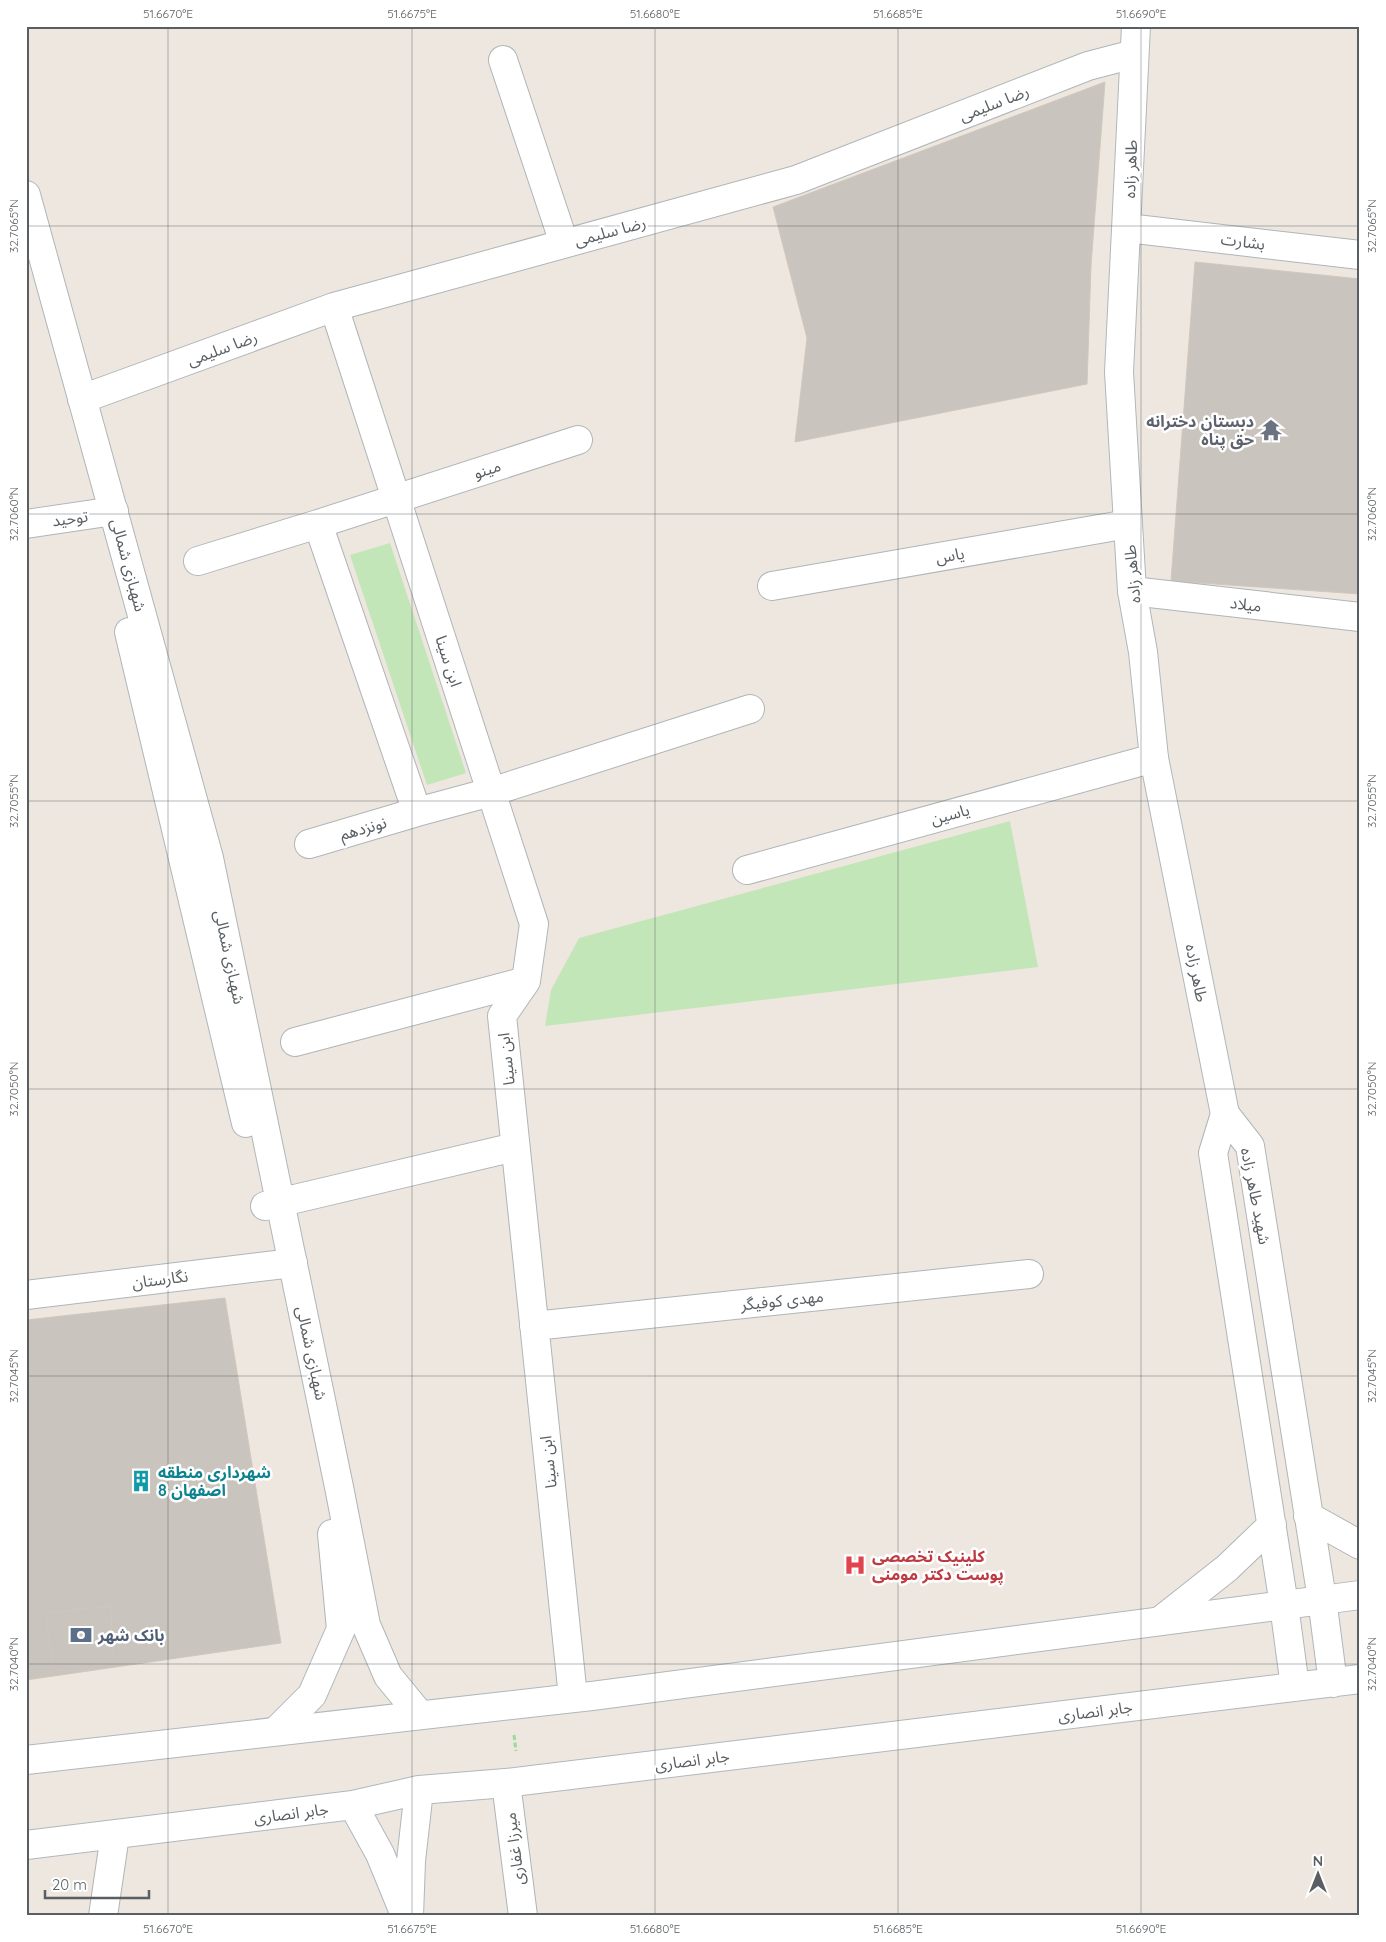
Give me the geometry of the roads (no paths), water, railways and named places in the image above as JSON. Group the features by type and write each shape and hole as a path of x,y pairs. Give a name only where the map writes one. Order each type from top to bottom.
{"street":[{"name":"طاهر زاده","path":"1136,26 1119,372 1132,591 1143,652 1154,758 1225,1114"},
{"name":"رضا سلیمی","path":"82,399 334,307 796,180 1088,66 1134,54"},
{"path":"503,60 564,244"},
{"name":"شهبازی شمالی","path":"26,196 82,399 107,513"},
{"name":"بشارت","path":"1127,228 1360,254"},
{"name":"شهبازی شمالی","path":"26,252 107,513 209,858 332,1527 341,1629 312,1695 276,1731"},
{"name":"ابن سینا","path":"334,307 534,924 526,981 502,1016 573,1697"},
{"name":"مینو","path":"198,562 578,440"},
{"name":"توحید","path":"26,524 107,513"},
{"path":"318,524 418,812"},
{"name":"یاس","path":"772,586 1128,524"},
{"name":"میلاد","path":"1132,591 1360,617"},
{"name":"نونزدهم","path":"308,844 491,792 750,709"},
{"name":"یاسین","path":"747,870 1154,758"},
{"path":"295,1042 526,981"},
{"name":"شهید طاهر زاده","path":"1225,1114 1250,1146 1322,1599 1333,1683"},
{"name":"شهید طاهر زاده","path":"1225,1114 1213,1153 1272,1525 1295,1687"},
{"path":"273,1204 515,1148"},
{"name":"شهبازی شمالی","path":"285,1264 366,1625 388,1676 420,1715"},
{"name":"نگارستان","path":"26,1295 285,1264"},
{"name":"مهدی کوفیگر","path":"534,1326 1029,1274"},
{"path":"1308,1516 1360,1545"},
{"path":"1160,1621 1228,1568 1272,1525"},
{"path":"26,1760 510,1705 1360,1595"},
{"name":"جابر انصاری","path":"26,1845 353,1805 419,1790 513,1782 1360,1679"},
{"name":"میرزا غفاری","path":"513,1782 522,1916"},
{"path":"407,1916 419,1790"},
{"path":"353,1805 380,1854 407,1916"},
{"path":"103,1916 116,1835"}],"place":[{"name":"دبستان دخترانه حق پناه","path":"1271,430"},
{"name":"شهرداری منطقه 8 اصفهان","path":"141,1481"},
{"name":"کلینیک تخصصی پوست دکتر مومنی","path":"855,1565"},
{"name":"بانک شهر","path":"81,1635"}]}
